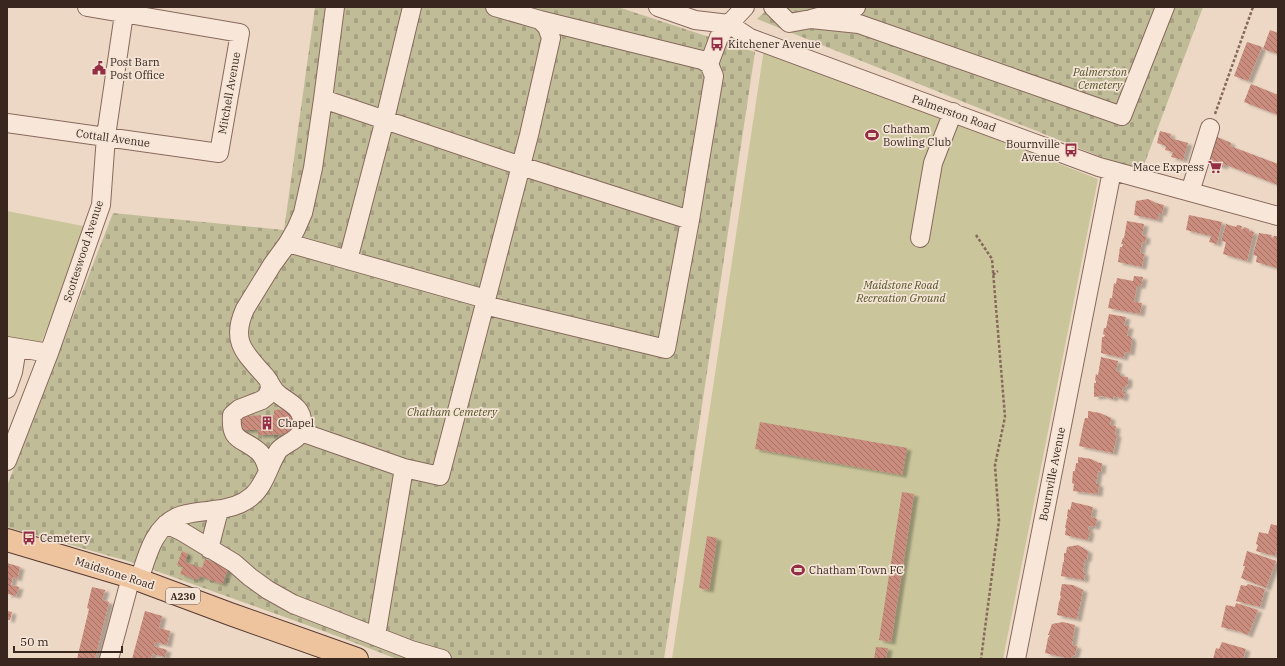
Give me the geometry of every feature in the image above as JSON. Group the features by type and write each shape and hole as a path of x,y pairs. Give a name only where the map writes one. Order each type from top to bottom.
{"main road":[{"name":"Maidstone Road","path":"7,540 135,578 230,614 357,659"}],"street":[{"path":"87,7 125,10"},
{"path":"109,659 135,578 150,547 166,524 178,516 219,510 236,505 253,496 262,483 280,449 290,443 301,432 302,419 298,408 276,392 269,380 248,358 241,346 239,334 240,321 245,309 296,229 303,213 313,168 334,7"},
{"path":"348,260 385,119 412,7"},
{"path":"288,242 485,302 666,349 690,220 714,76 709,64 702,60 571,28 496,7"},
{"name":"Palmerston Road","path":"658,7 695,20 729,24 750,38 1112,171 1278,216"},
{"path":"709,64 719,37 745,7"},
{"path":"773,7 789,24 814,13 856,7"},
{"path":"814,13 859,24 1122,116 1165,7"},
{"name":"Mitchell Avenue","path":"125,10 240,33 219,153"},
{"name":"Scotteswood Avenue","path":"7,461 47,359 101,205 106,136 125,10"},
{"path":"540,20 547,27 551,38"},
{"path":"301,432 404,468 440,476 531,128 551,38 558,31 571,28"},
{"path":"323,99 521,166 690,220"},
{"path":"920,238 933,163 953,112"},
{"name":"Cottall Avenue","path":"7,123 219,153"},
{"path":"1190,192 1210,128"},
{"name":"Bournville Avenue","path":"1016,659 1112,171"},
{"path":"7,389 13,372 12,347 47,359"},
{"path":"268,470 265,459 258,451 234,435 231,427 232,415 239,408 262,400 267,396 270,389 269,380"},
{"path":"376,636 404,468"},
{"path":"209,549 219,510"},
{"path":"166,524 181,531 234,563 268,590 293,604 411,650 442,659"}],"path":[{"path":"1210,128 1253,7"},
{"path":"976,235 992,259 1005,417 995,464 998,521 981,659"},
{"path":"993,275 998,272"}],"green space":[{"name":"Chatham Cemetery","path":"315,7 618,7 755,52 664,659 397,659 131,562 7,527 7,486 113,213 284,230"},
{"name":"Palmerston Cemetery","path":"770,7 1203,7 1141,173 757,19"},
{"name":"Maidstone Road Recreation Ground","path":"764,49 1098,179 1003,659 672,659"},
{"path":"7,211 88,227 41,343 7,339"}],"building":[{"path":"1270,30 1278,33 1278,54 1263,49"},
{"path":"1247,42 1262,47 1248,81 1234,76"},
{"path":"1251,84 1278,95 1278,115 1244,102"},
{"path":"1160,131 1171,134 1170,138 1188,143 1183,160 1171,157 1173,152 1165,150 1166,146 1157,143"},
{"path":"1215,136 1231,143 1230,146 1278,164 1278,185 1224,164 1223,167 1207,161"},
{"path":"1148,199 1164,205 1162,214 1159,213 1158,220 1134,215 1136,201"},
{"path":"1189,215 1222,222 1217,244 1209,242 1211,236 1186,230"},
{"path":"1127,221 1144,224 1142,235 1146,236 1145,243 1142,242 1140,253 1144,254 1142,267 1118,262 1120,247 1122,247 1123,244 1121,244 1124,238"},
{"path":"1226,224 1236,227 1237,225 1242,226 1241,229 1243,230 1244,227 1249,229 1249,231 1254,232 1247,261 1223,254 1226,242 1221,241"},
{"path":"1259,233 1272,235 1271,237 1273,238 1274,236 1278,236 1277,268 1256,262 1257,256 1253,255"},
{"path":"1134,276 1143,277 1141,286 1137,286 1134,302 1142,303 1140,314 1108,308 1110,298 1112,298 1114,283 1116,284 1117,278 1133,281"},
{"path":"1109,314 1126,317 1124,326 1129,326 1127,336 1130,336 1132,340 1130,353 1125,352 1123,358 1101,353 1102,337 1105,335 1103,334 1104,328 1106,328"},
{"path":"1101,357 1118,361 1116,371 1120,372 1120,376 1128,378 1127,386 1123,387 1122,391 1125,392 1123,399 1114,396 1113,399 1103,396 1094,397 1094,383 1096,383 1096,374 1098,375"},
{"name":"Chapel","path":"292,409 293,434 258,435 258,430 240,430 240,416 274,415 274,410"},
{"path":"1088,411 1100,413 1111,418 1110,425 1116,426 1115,434 1117,435 1113,453 1079,446 1085,418 1088,418"},
{"path":"760,422 907,448 902,475 755,449"},
{"path":"1078,457 1091,459 1102,463 1101,472 1098,471 1096,484 1099,484 1098,494 1073,491 1073,471 1075,471 1076,463 1078,463"},
{"path":"902,492 914,494 891,642 879,640"},
{"path":"1072,502 1093,507 1091,517 1097,519 1095,527 1089,526 1088,530 1090,531 1088,540 1065,535 1068,509 1070,510"},
{"path":"1271,524 1278,526 1278,545 1275,556 1256,551 1259,532 1268,534"},
{"path":"707,536 717,538 709,590 699,588"},
{"path":"1078,545 1088,551 1083,572 1085,573 1084,580 1061,576 1064,553 1066,553 1067,547"},
{"path":"182,551 188,554 185,562 202,568 205,559 229,567 222,584 200,576 198,580 180,574 183,567 177,565"},
{"path":"1247,551 1276,561 1266,588 1241,578 1245,566 1243,566"},
{"path":"7,563 20,567 17,579 13,577 11,585 19,587 16,596 8,594 7,597"},
{"path":"1062,584 1073,585 1083,590 1077,619 1057,615"},
{"path":"1248,584 1265,589 1260,607 1236,601 1241,585 1246,586"},
{"path":"92,587 105,590 102,600 109,602 95,659 77,659 89,609 87,608"},
{"path":"1236,603 1258,610 1248,635 1221,627 1226,605 1235,607"},
{"path":"7,611 12,612 10,620 7,620"},
{"path":"145,611 162,616 159,628 170,631 167,645 155,642 154,646 167,650 165,657 152,654 151,659 132,659"},
{"path":"1063,622 1075,625 1072,645 1077,646 1075,655 1071,657 1071,659 1045,653 1050,635 1048,635 1052,624"},
{"path":"1222,642 1246,649 1243,659 1213,659 1216,648 1219,649"},
{"path":"876,647 888,648 886,659 874,659"}],"place":[{"name":"Kitchener Avenue","path":"717,44"},
{"name":"Post Barn Post Office","path":"99,68"},
{"name":"Chatham Bowling Club","path":"872,135"},
{"name":"Bournville Avenue","path":"1071,150"},
{"name":"Mace Express","path":"1215,167"},
{"name":"Chapel","path":"267,423"},
{"name":"Cemetery","path":"29,538"},
{"name":"Chatham Town FC","path":"798,570"}]}
